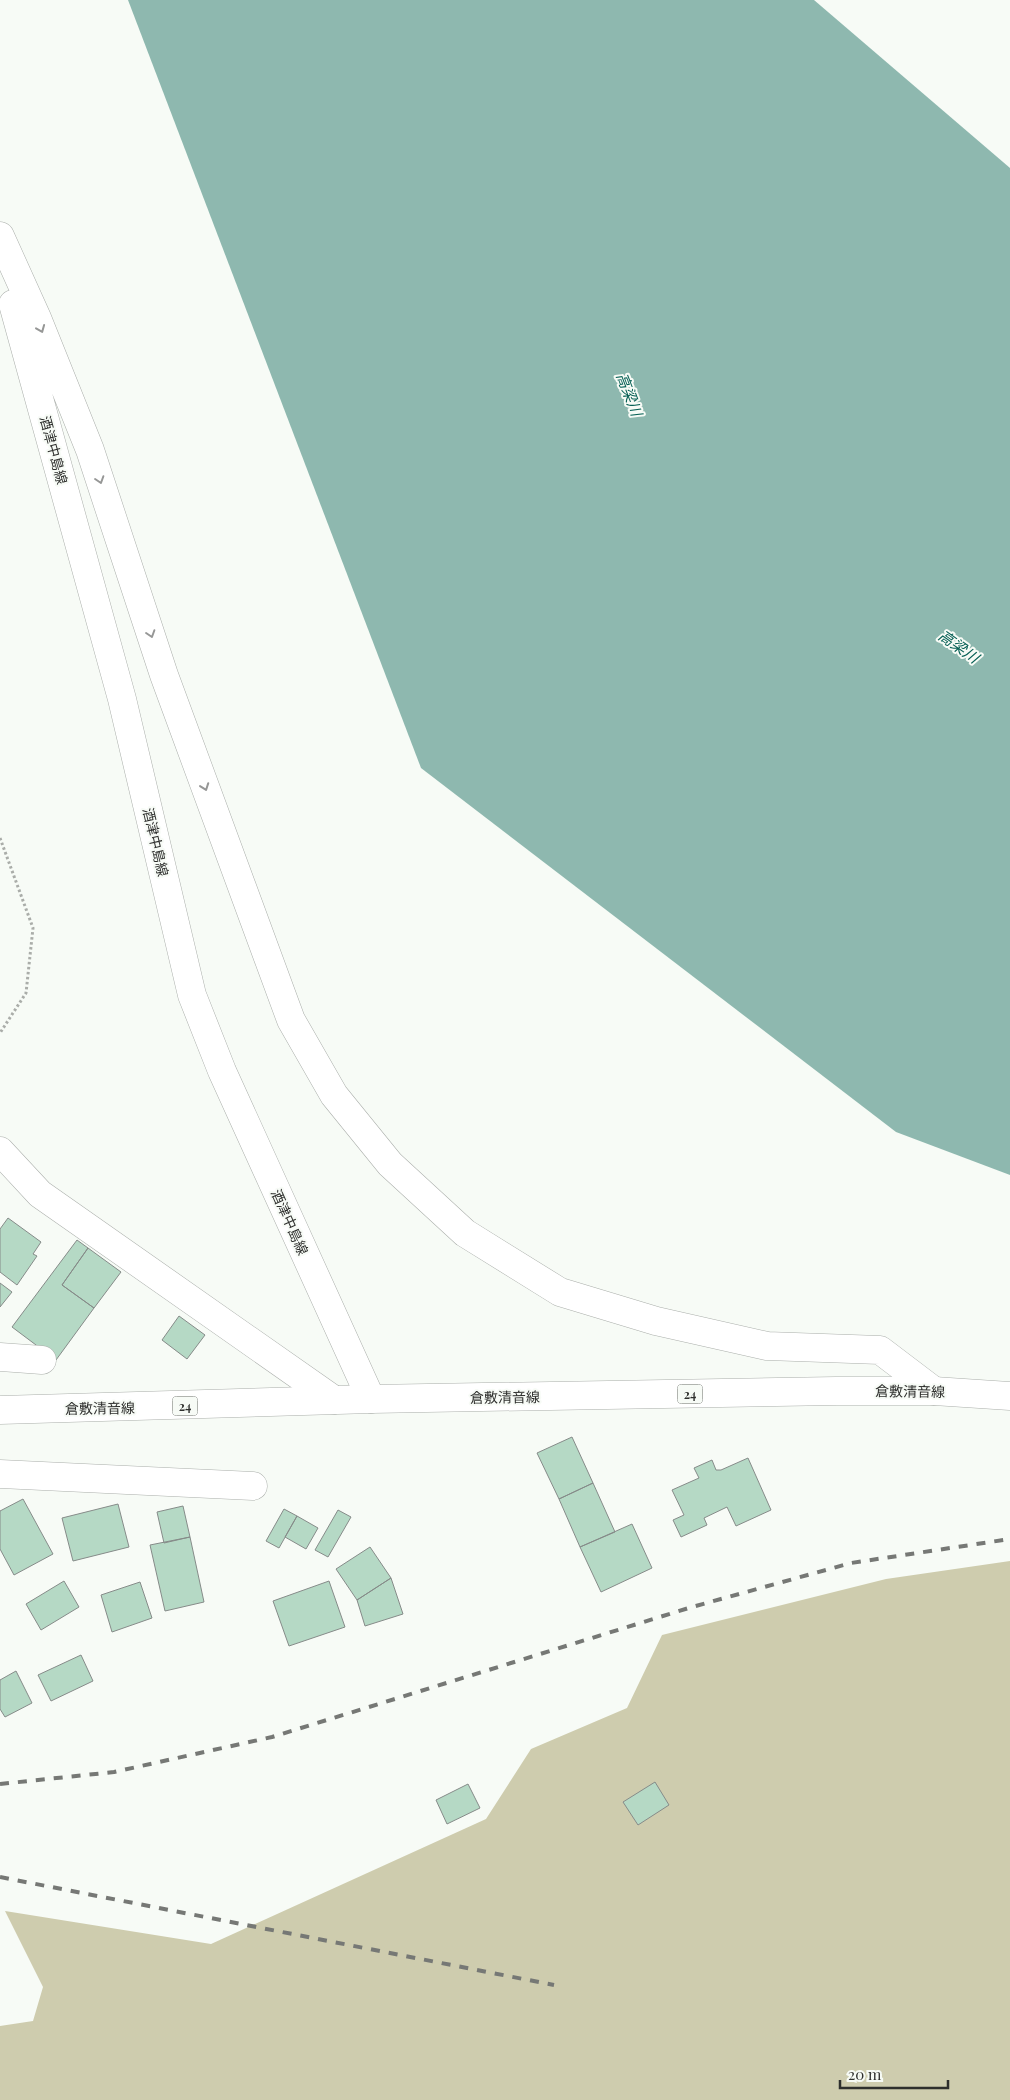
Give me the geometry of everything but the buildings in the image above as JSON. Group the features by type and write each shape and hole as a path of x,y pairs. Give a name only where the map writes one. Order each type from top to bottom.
{"main road":[{"path":"0,236 37,318 90,450 164,675 291,1020 334,1095 390,1164 465,1233 560,1292 656,1321 767,1346 880,1350 934,1391"},
{"name":"酒津中島線","path":"0,263 23,334 122,699 192,995 222,1071 371,1399"},
{"path":"0,1151 40,1194 334,1400"},
{"path":"0,1357 42,1360"},
{"name":"倉敷清音線","path":"0,1410 371,1399 934,1391 1010,1396"},
{"path":"0,1474 253,1486"}],"path":[{"path":"0,838 33,928 26,994 0,1033"}],"shaded area":[{"path":"1010,1561 1010,2100 0,2100 0,2026 33,2021 43,1987 5,1911 211,1944 486,1819 531,1749 627,1708 662,1635 886,1579"}],"water":[{"name":"高梁川","path":"128,0 814,0 1010,168 1010,1175 896,1132 421,768"}],"railway":[{"path":"0,1784 114,1772 272,1737 692,1607 851,1563 1010,1539"},
{"path":"0,1877 554,1985"}]}
